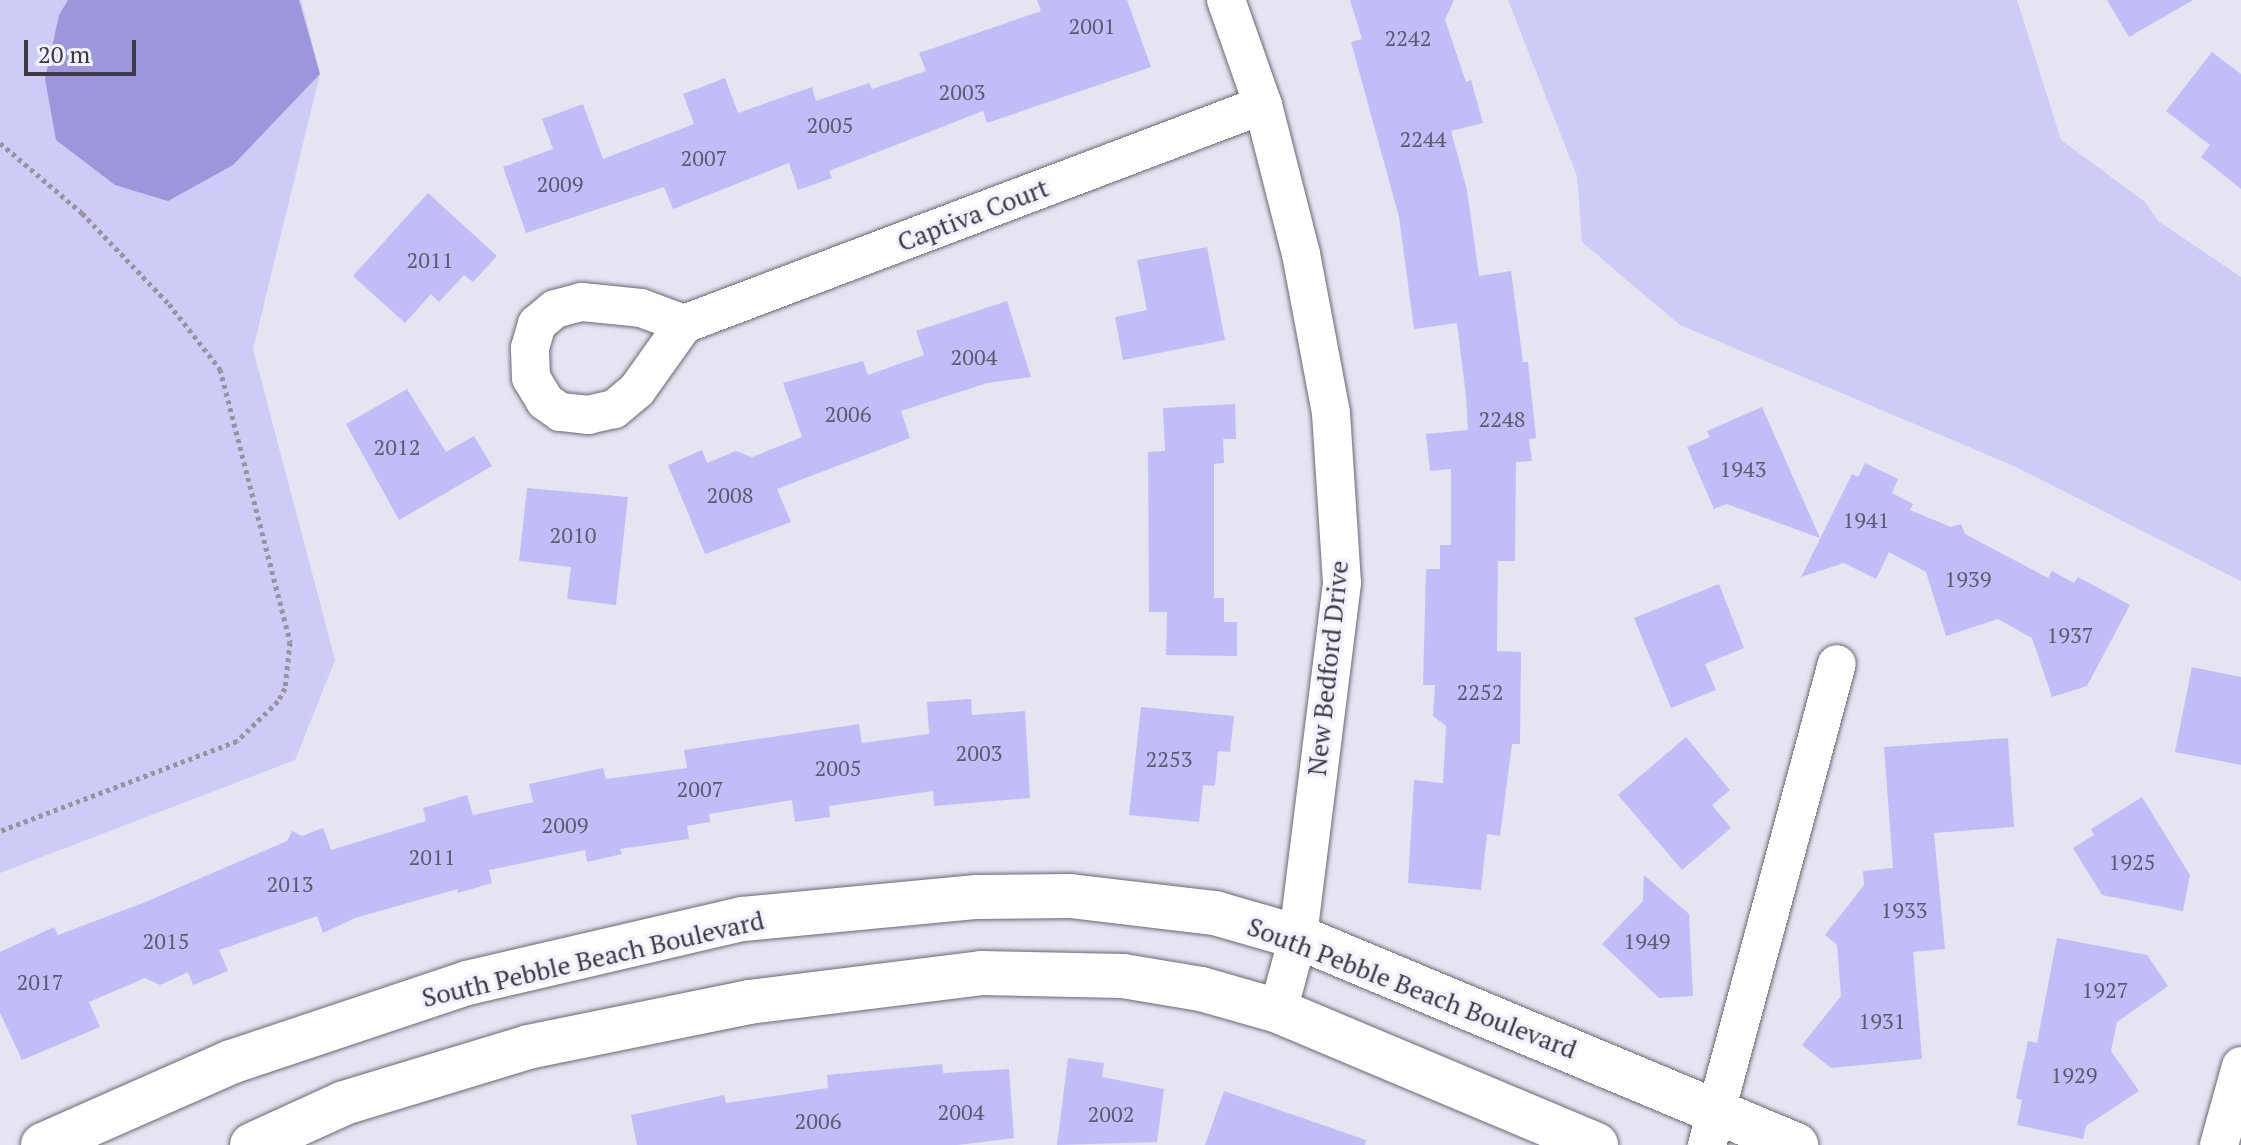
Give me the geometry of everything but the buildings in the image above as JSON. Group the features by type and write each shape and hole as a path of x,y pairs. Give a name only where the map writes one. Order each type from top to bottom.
{"street":[{"name":"New Bedford Drive","path":"1226,0 1263,105 1301,254 1331,413 1342,583 1298,937 1278,1011"},
{"name":"Captiva Court","path":"684,324 1263,105"},
{"path":"1712,1128 1837,664"},
{"name":"South Pebble Beach Boulevard","path":"43,1145 231,1062 467,983 743,919 977,897 1070,896 1215,913 1298,937 1712,1128 1796,1145"},
{"path":"252,1145 344,1103 528,1047 749,1002 981,973 1123,976 1201,989 1278,1011 1596,1145"},
{"path":"2219,1145 2241,1066"}],"path":[{"path":"0,143 82,213 169,304 220,369 290,642 285,688 278,701 237,741 0,831"}],"shaded area":[{"path":"0,0 301,0 320,74 253,349 335,660 295,760 0,873"},
{"path":"68,0 299,0 320,74 233,165 168,201 115,185 56,140 45,79 59,15"},
{"path":"1508,0 2017,0 2061,140 2145,202 2158,221 2241,277 2241,581 2014,466 1680,325 1582,242 1577,176"}]}
